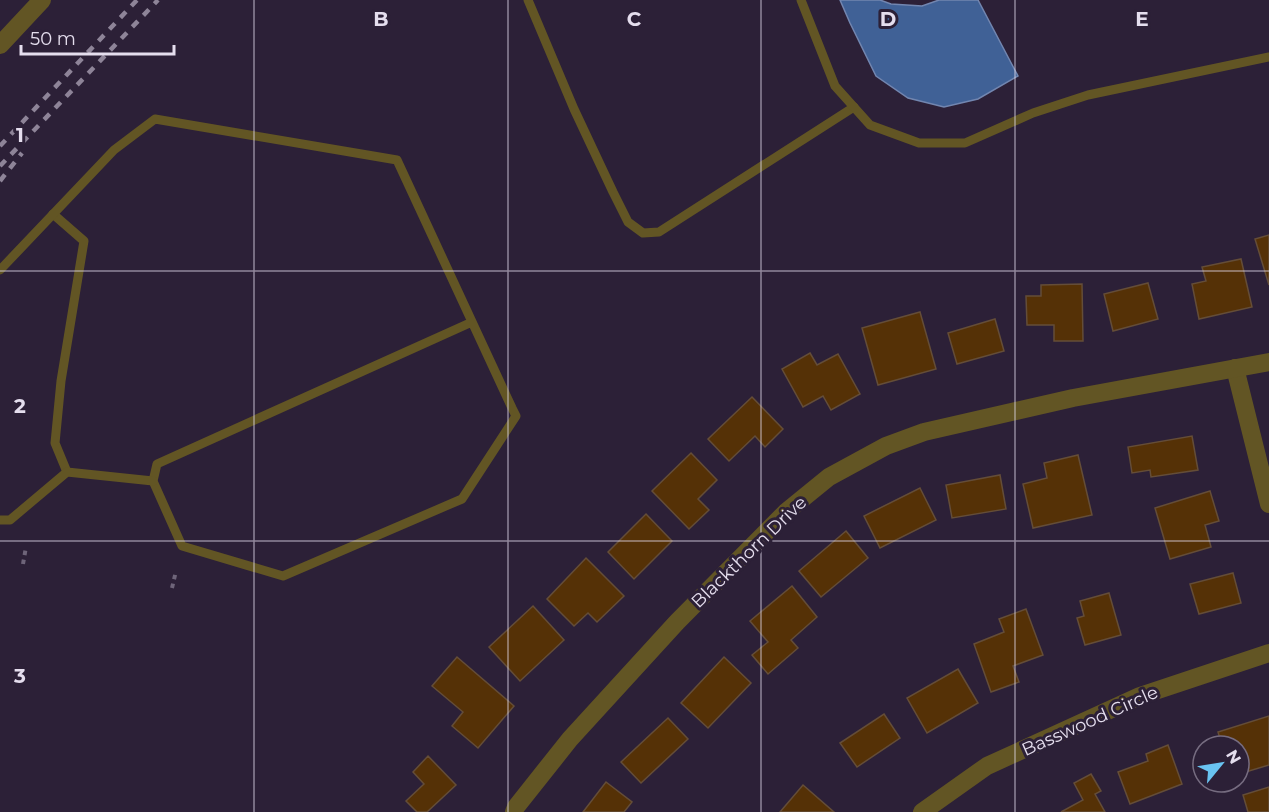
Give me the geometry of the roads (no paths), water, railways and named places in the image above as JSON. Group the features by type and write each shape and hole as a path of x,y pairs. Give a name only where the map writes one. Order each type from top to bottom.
{"street":[{"path":"5,36 42,0"},
{"name":"Blackthorn Drive","path":"514,812 570,739 678,622 786,512 829,477 886,446 924,432 1073,398 1269,362"},
{"path":"1234,368 1269,504"},
{"name":"Basswood Circle","path":"922,812 987,766 1140,696 1269,653"}],"lane":[{"path":"528,0 574,109 613,192 628,222 643,233 659,232 854,107"},
{"path":"801,0 835,86 870,125 919,143 965,143 1033,113 1088,94 1269,57"},
{"path":"0,270 114,150 155,119 397,160 516,416 462,499 284,576 182,546 153,481 157,464 472,322"},
{"path":"53,214 84,241 61,381 55,443 67,472"},
{"path":"0,520 10,520 67,472 153,481"}],"water":[{"path":"840,0 880,0 891,4 922,6 939,0 978,0 1018,76 978,99 944,107 908,98 876,76"}],"railway":[{"path":"0,146 137,0"},
{"path":"0,166 158,0"},
{"path":"0,181 22,153"}]}
